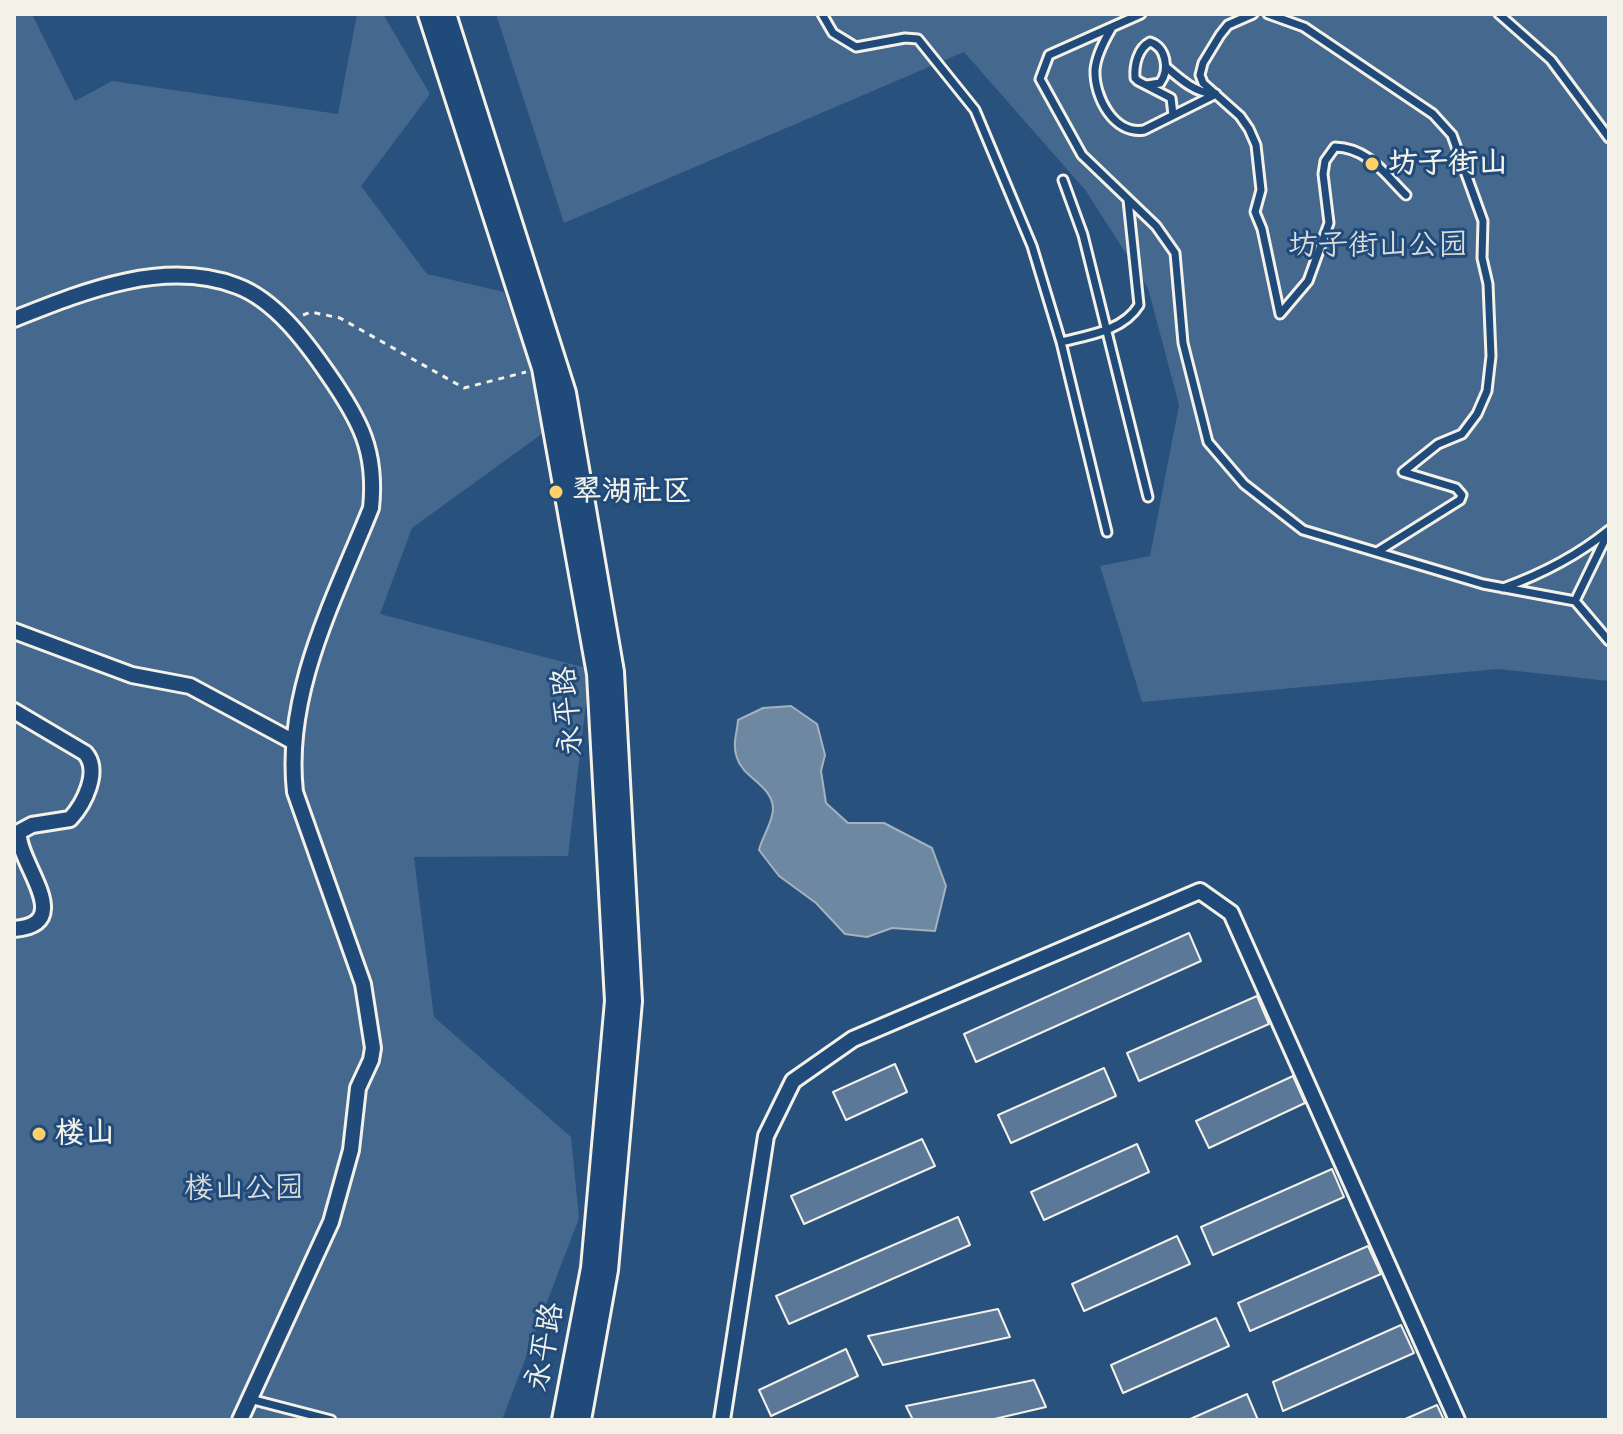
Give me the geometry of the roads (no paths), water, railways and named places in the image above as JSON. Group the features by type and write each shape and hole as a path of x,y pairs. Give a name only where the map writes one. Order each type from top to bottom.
{"main road":[{"name":"永平路","path":"440,16 543,368 598,674 616,1001 592,1268 563,1420"},
{"name":"永平路","path":"440,16 565,393 613,672 631,1001 607,1270 580,1420"}],"street":[{"path":"14,319 114,283 156,277 199,277 238,286 270,306 314,354 355,412 367,440 373,485 371,508 311,657 294,742 295,792 363,984 373,1048 358,1088 351,1150 331,1222 240,1420"},
{"path":"14,631 132,675 190,686 294,742"},
{"path":"14,711 85,753 91,759 92,771 85,797 70,819 32,825 19,832 20,845 41,889 45,906 39,920 24,929 14,929"},
{"path":"722,1420 766,1136 793,1081 853,1039 1200,891 1231,913 1457,1420"}],"lane":[{"path":"822,14 833,33 856,47 905,38 918,39 966,97 989,137 1032,246 1061,342 1107,532"},
{"path":"1141,14 1049,55 1040,79 1082,155 1156,226 1175,253 1183,343 1208,442 1244,484 1303,530 1502,588 1575,601 1609,641"},
{"path":"1253,14 1228,25 1203,63 1200,75 1203,83 1240,116 1256,145 1261,190 1255,212 1262,229 1280,314 1308,281 1329,223 1323,174 1325,161 1335,147 1349,147 1367,155 1406,195"},
{"path":"1268,14 1304,27 1433,114 1452,135 1483,221 1482,258 1488,284 1491,356 1487,391 1477,414 1462,434 1438,444 1403,472 1456,488 1462,495 1460,500 1377,552"},
{"path":"1499,14 1551,60 1609,138"},
{"path":"1112,27 1095,67 1096,88 1114,120 1134,132 1144,130 1216,94"},
{"path":"1147,85 1164,80 1166,66 1159,46 1150,42 1145,44 1134,73 1138,81 1171,98 1173,115"},
{"path":"1166,66 1185,83 1205,93 1216,94"},
{"path":"1063,180 1083,235 1148,497"},
{"path":"1061,342 1107,331 1127,318 1139,305 1128,200"},
{"path":"1502,588 1537,576 1590,546 1609,530"},
{"path":"1575,601 1609,530"},
{"path":"250,1399 331,1420"}],"place":[{"name":"坊子街山","path":"1372,164"},
{"name":"翠湖社区","path":"556,492"},
{"name":"楼山","path":"39,1134"}],"park label":[{"name":"坊子街山公园","path":"1378,246"},
{"name":"楼山公园","path":"244,1189"}]}
